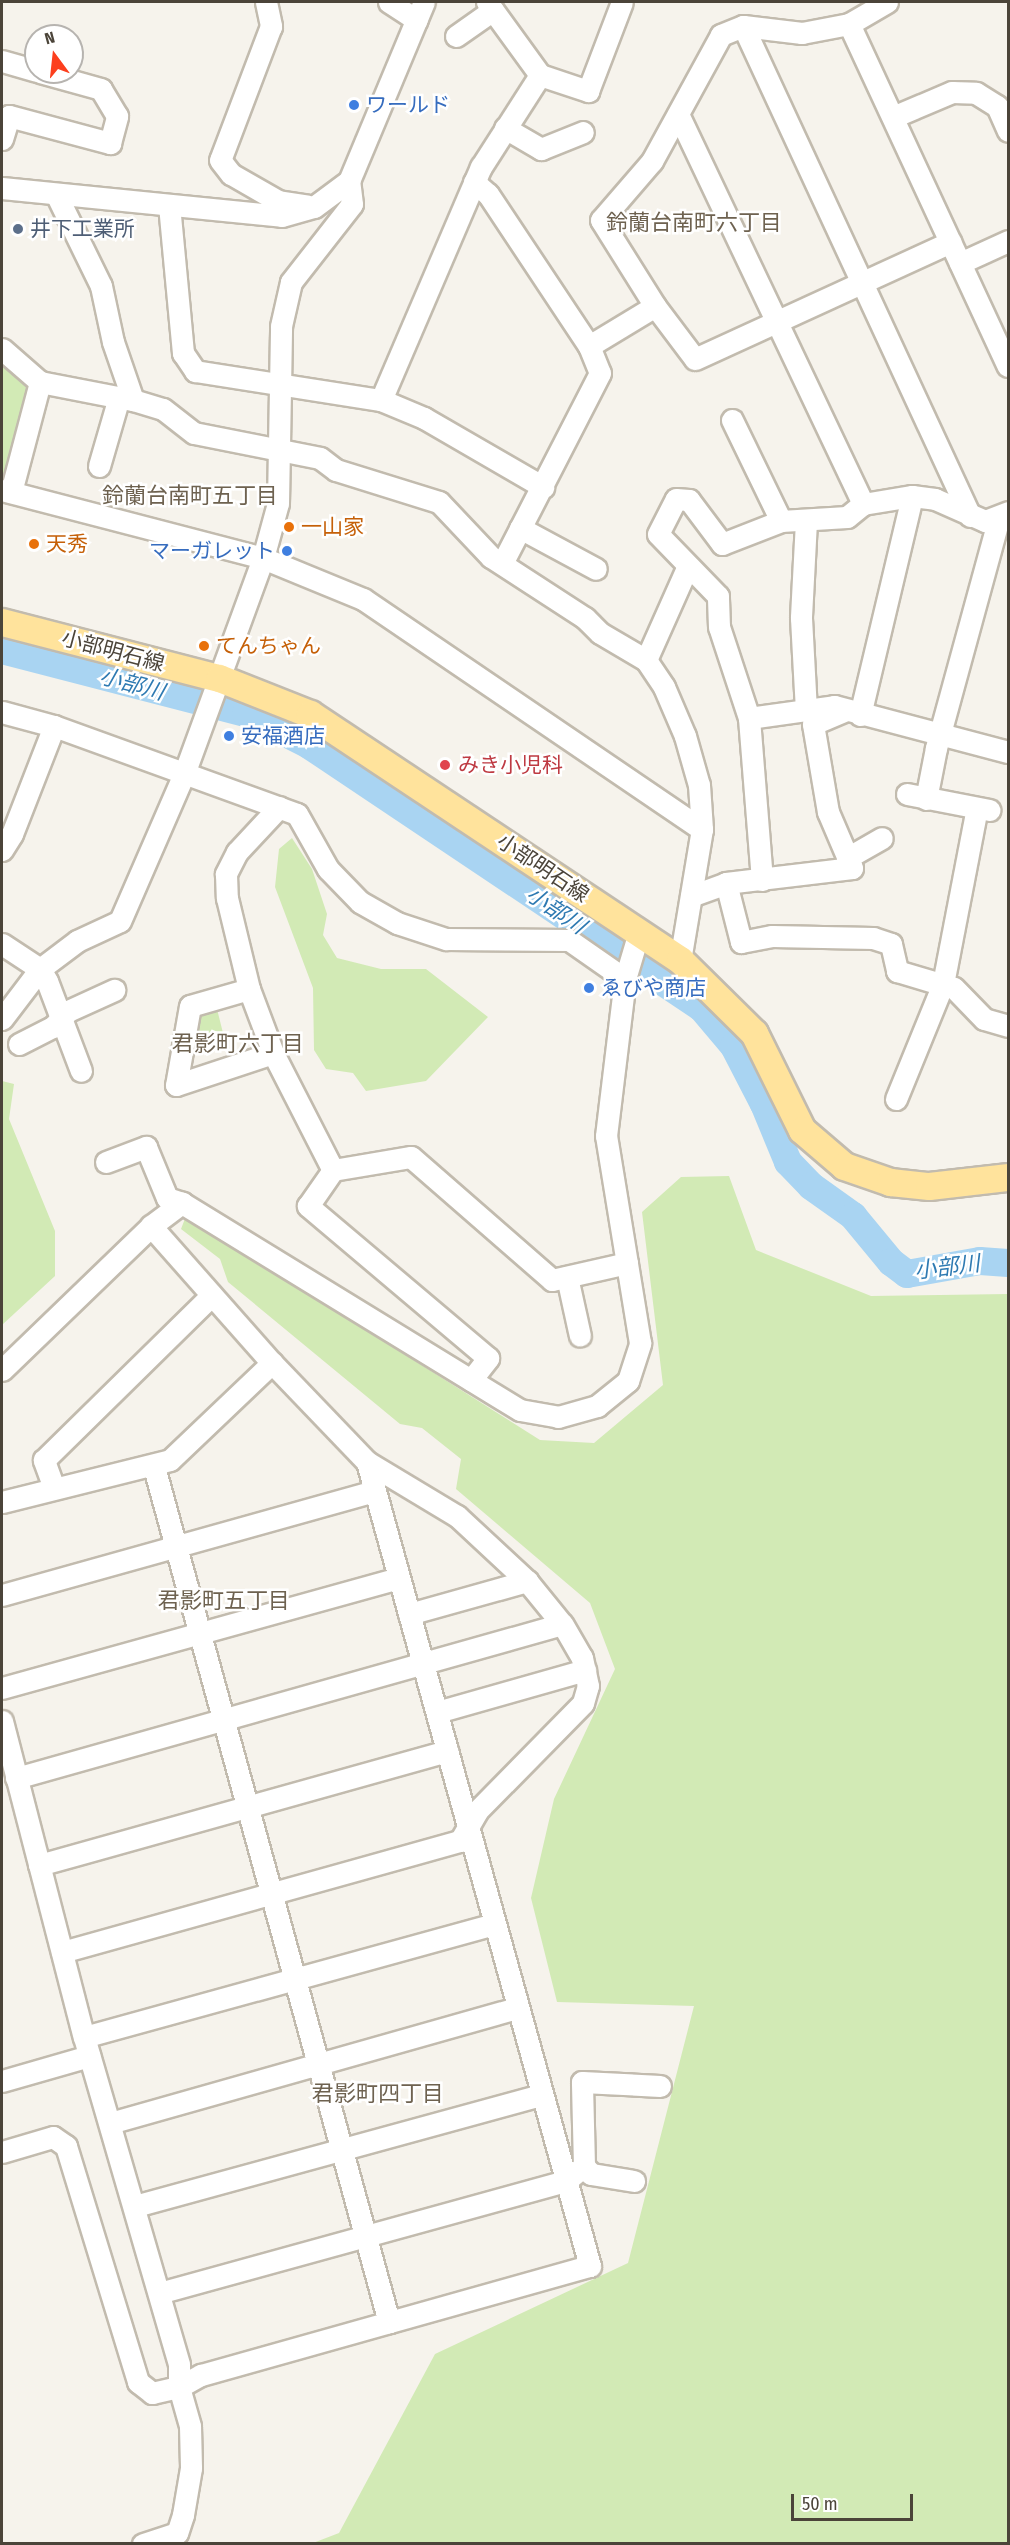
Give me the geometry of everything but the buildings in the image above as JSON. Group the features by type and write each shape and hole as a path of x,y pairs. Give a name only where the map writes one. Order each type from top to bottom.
{"main road":[{"name":"小部明石線","path":"2,622 310,714 636,941 680,960 754,1033 794,1117 828,1156 866,1175 908,1184 949,1187 1008,1177"}],"street":[{"path":"266,2 271,26 220,160 231,174 278,201 314,207"},
{"path":"2,1019 40,969 77,941 120,921 184,774 263,558 278,503 281,453 281,326 291,282 352,204 349,181 420,11 388,2"},
{"path":"456,36 490,6 540,75 588,91 622,2"},
{"path":"887,2 849,24 802,33 743,26 721,35 652,161 601,220 655,306 695,359 951,242"},
{"path":"849,24 1008,366"},
{"path":"743,26 970,516"},
{"path":"2,61 24,67"},
{"path":"381,400 474,182 505,128 540,75"},
{"path":"2,139 9,116 110,143 117,116 101,90 81,84"},
{"path":"893,117 952,92 976,93 997,105 1008,131"},
{"path":"678,114 863,504"},
{"path":"505,128 541,149 583,132"},
{"path":"2,188 282,216 314,207 349,181"},
{"path":"474,182 488,194 589,346 600,373 596,386 503,562"},
{"path":"56,194 101,286 126,398 99,466"},
{"path":"169,205 183,353 195,371 381,400 424,418 543,487"},
{"path":"960,262 1008,241"},
{"path":"589,346 655,306"},
{"path":"2,349 40,382 126,398 163,409 194,433 281,453 320,458 336,470 439,502 491,557 503,562 585,618 600,633 646,660 664,687 685,736 699,785 702,829 680,960"},
{"path":"40,382 6,491 263,558 363,599 702,829"},
{"path":"732,420 780,520"},
{"path":"852,713 912,496"},
{"path":"762,880 749,718 719,627 718,596 687,568 658,534 676,499 689,500 722,544 780,520 806,521 847,517 863,504 912,496 935,499 986,521 1004,514"},
{"path":"897,1099 943,984 984,809 917,796 942,734 1004,514"},
{"path":"806,521 801,618 806,711"},
{"path":"520,528 596,568"},
{"path":"646,660 687,568"},
{"path":"749,718 834,706 852,713 1008,752"},
{"path":"2,712 54,726 297,814 328,869 360,902 397,923 446,939 569,940 625,979"},
{"path":"691,896 726,883 852,868 828,812 813,724 852,713"},
{"path":"2,850 12,834 54,726"},
{"path":"279,807 237,852 226,874 227,898 249,989 273,1053 333,1170"},
{"path":"847,858 882,838"},
{"path":"726,883 741,942 772,936 873,938 891,944 897,971 954,988 984,1019 1008,1026"},
{"path":"106,1162 146,1147 167,1198 182,1203 520,1410 558,1416 597,1406 628,1381 640,1343 606,1136 625,979 636,941"},
{"path":"2,944 40,969 81,1071"},
{"path":"249,989 190,1006 176,1085 273,1053"},
{"path":"19,1044 53,1027 60,1018 114,990"},
{"path":"471,1380 488,1358 308,1206 333,1170 411,1157 552,1280 627,1263"},
{"path":"2,1370 151,1226 182,1203"},
{"path":"62,1952 460,1841 477,1811 583,1703 588,1686 582,1658 562,1624 527,1581 457,1516 367,1462 272,1363 151,1226"},
{"path":"567,1276 580,1336"},
{"path":"54,1488 44,1460 212,1295"},
{"path":"2,1502 135,1467 154,1467 170,1460 272,1363"},
{"path":"2,2152 53,2138 66,2146 138,2382 152,2393 179,2387 201,2375 590,2266 367,1462"},
{"path":"154,1467 389,2322"},
{"path":"2,1596 375,1491"},
{"path":"2,1688 399,1578"},
{"path":"409,1614 527,1581"},
{"path":"16,1778 562,1624"},
{"path":"436,1712 585,1670"},
{"path":"2,1721 87,2046 179,2365 179,2387 190,2426 191,2468 183,2515 177,2533 143,2544"},
{"path":"39,1865 447,1751"},
{"path":"2,2081 87,2046 293,1978 494,1924"},
{"path":"110,2123 517,2008"},
{"path":"634,2181 591,2174 584,2166 582,2082 660,2086"},
{"path":"135,2206 542,2095"},
{"path":"159,2294 566,2181 584,2166"}],"green space":[{"path":"2,358 28,380 32,391 12,473 2,478"},
{"path":"292,838 312,869 327,914 323,935 337,958 381,969 426,969 488,1017 426,1081 366,1091 353,1073 326,1069 314,1050 313,988 275,887 279,849"},
{"path":"216,1005 224,1037 191,1046 198,1010"},
{"path":"2,1081 14,1084 9,1119 55,1231 55,1276 2,1325"},
{"path":"729,1176 756,1250 871,1296 1008,1294 1008,2543 313,2543 339,2533 435,2354 628,2263 694,2006 557,2002 531,1898 554,1799 615,1669 590,1603 456,1489 461,1459 422,1428 400,1424 228,1282 220,1259 181,1229 186,1216 540,1440 594,1443 663,1385 642,1212 681,1177"}],"waterway":[{"name":"小部川","path":"2,650 246,713 309,745 701,1007 734,1046 764,1104 788,1162 811,1186 853,1216 891,1262 907,1274 980,1261 1008,1263"}],"place":[{"name":"ワールド","path":"354,105"},
{"name":"井下工業所","path":"18,229"},
{"name":"一山家","path":"289,527"},
{"name":"天秀","path":"34,544"},
{"name":"マーガレット","path":"287,551"},
{"name":"てんちゃん","path":"204,646"},
{"name":"安福酒店","path":"229,736"},
{"name":"みき小児科","path":"445,765"},
{"name":"ゑびや商店","path":"589,988"}],"district":[{"name":"鈴蘭台南町六丁目","path":"694,223"},
{"name":"鈴蘭台南町五丁目","path":"190,496"},
{"name":"君影町六丁目","path":"238,1044"},
{"name":"君影町五丁目","path":"224,1601"},
{"name":"君影町四丁目","path":"378,2094"}]}
